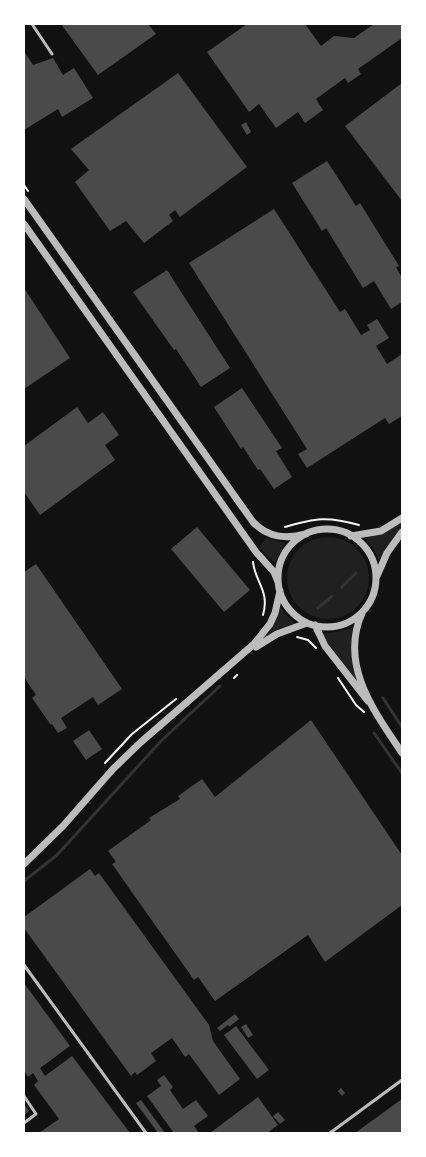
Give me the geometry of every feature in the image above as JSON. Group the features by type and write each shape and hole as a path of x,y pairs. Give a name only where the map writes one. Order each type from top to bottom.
{"street":[{"path":"24,199 253,522 261,530 271,535 289,537 321,530 336,530 350,536 363,545 371,558 374,566 375,582"},
{"path":"24,224 251,545 274,572 288,608 297,616 311,624 330,627 345,623 358,616 372,597 375,582 387,552 402,532"},
{"path":"350,536 381,531 402,518"},
{"path":"278,582 279,568 285,554 294,542 306,534"},
{"path":"24,864 62,826 113,769 141,742 244,654 263,635 275,613 280,591"},
{"path":"363,610 356,631 354,653 357,668 371,705"},
{"path":"244,654 277,634 311,624"},
{"path":"311,624 333,657 371,705 402,753"}],"lane":[{"path":"32,24 52,54"},
{"path":"24,965 146,1133"},
{"path":"330,1133 402,1080"},
{"path":"24,1096 36,1114 24,1124"}],"path":[{"path":"24,185 28,191"},
{"path":"282,527 333,518 363,526"},
{"path":"253,562 263,591 265,607 261,620"},
{"path":"292,636 308,640 317,651"},
{"path":"333,672 356,705 369,716"},
{"path":"234,678 237,675"},
{"path":"101,768 132,734 154,716"}],"shaded area":[{"path":"402,522 396,536 379,560 365,538 384,533"},
{"path":"328,537 344,541 357,549 365,562 369,578 365,594 357,607 344,615 328,619 312,615 299,607 291,594 287,578 291,562 299,549 312,541"},
{"path":"266,538 285,543 275,563 259,548"},
{"path":"280,606 296,624 277,630 262,640 274,624"},
{"path":"353,627 351,652 363,693 327,642 323,633 338,632"}],"building":[{"path":"61,24 148,24 156,34 98,75"},
{"path":"247,24 305,24 321,46 334,36 354,38 374,24 402,24 402,38 358,69 361,74 348,83 345,78 316,99 323,110 305,123 298,112 276,128 259,104 249,112 207,52"},
{"path":"24,51 33,65 53,58 63,75 74,68 93,98 62,117 58,109 24,130"},
{"path":"178,73 247,167 180,217 175,210 169,215 173,221 144,243 126,221 110,231 75,182 89,170 71,149"},
{"path":"402,83 402,201 345,126"},
{"path":"246,122 251,132 247,135 241,125"},
{"path":"327,161 356,206 360,203 399,266 396,267 402,278 402,302 391,309 374,281 363,288 326,228 322,231 292,183"},
{"path":"274,209 340,312 345,309 361,335 370,330 367,325 377,319 389,338 376,346 387,364 402,354 402,416 389,424 385,418 307,468 298,454 307,449 189,263"},
{"path":"167,270 230,368 201,387 176,349 174,350 133,292"},
{"path":"24,288 70,358 24,389"},
{"path":"242,388 282,448 276,451 292,477 274,489 260,469 258,470 243,447 241,449 214,407"},
{"path":"77,407 88,423 103,412 119,435 105,445 115,460 40,515 24,492 24,446"},
{"path":"197,527 250,590 224,612 171,549"},
{"path":"36,564 122,689 98,705 93,697 61,718 67,728 58,733 32,698 36,695 24,677 24,572"},
{"path":"311,720 402,855 402,905 325,962 308,935 215,1001 198,977 194,980 112,864 116,862 108,851 151,820 149,818 180,799 178,796 202,779 215,797"},
{"path":"89,730 102,749 86,760 73,741"},
{"path":"90,869 95,876 99,873 209,1025 213,1041 240,1079 219,1095 189,1054 185,1057 172,1038 151,1053 156,1061 137,1075 135,1072 131,1076 24,928 24,917"},
{"path":"24,983 70,1046 40,1068 45,1076 72,1056 130,1133 39,1133 59,1119 34,1085 38,1081 33,1073 28,1077 24,1070"},
{"path":"235,1014 239,1019 229,1027 228,1025 220,1031 217,1028"},
{"path":"246,1024 253,1035 248,1038 241,1027"},
{"path":"236,1026 269,1070 257,1079 224,1035"},
{"path":"164,1075 173,1087 170,1090 183,1109 196,1100 208,1116 194,1126 199,1133 174,1133 147,1096 161,1086 157,1080"},
{"path":"341,1088 345,1093 342,1096 338,1091"},
{"path":"258,1097 278,1125 267,1133 210,1133"},
{"path":"402,1099 402,1133 355,1133"},
{"path":"141,1100 165,1133 158,1133 136,1103"},
{"path":"24,1104 29,1111 24,1115"},
{"path":"278,1112 285,1120 280,1124 273,1116"}],"waterway":[{"path":"342,587 356,573"},
{"path":"318,608 332,596"},
{"path":"24,881 57,855 161,741 220,686"},
{"path":"383,698 402,727"},
{"path":"374,733 402,773"}]}
